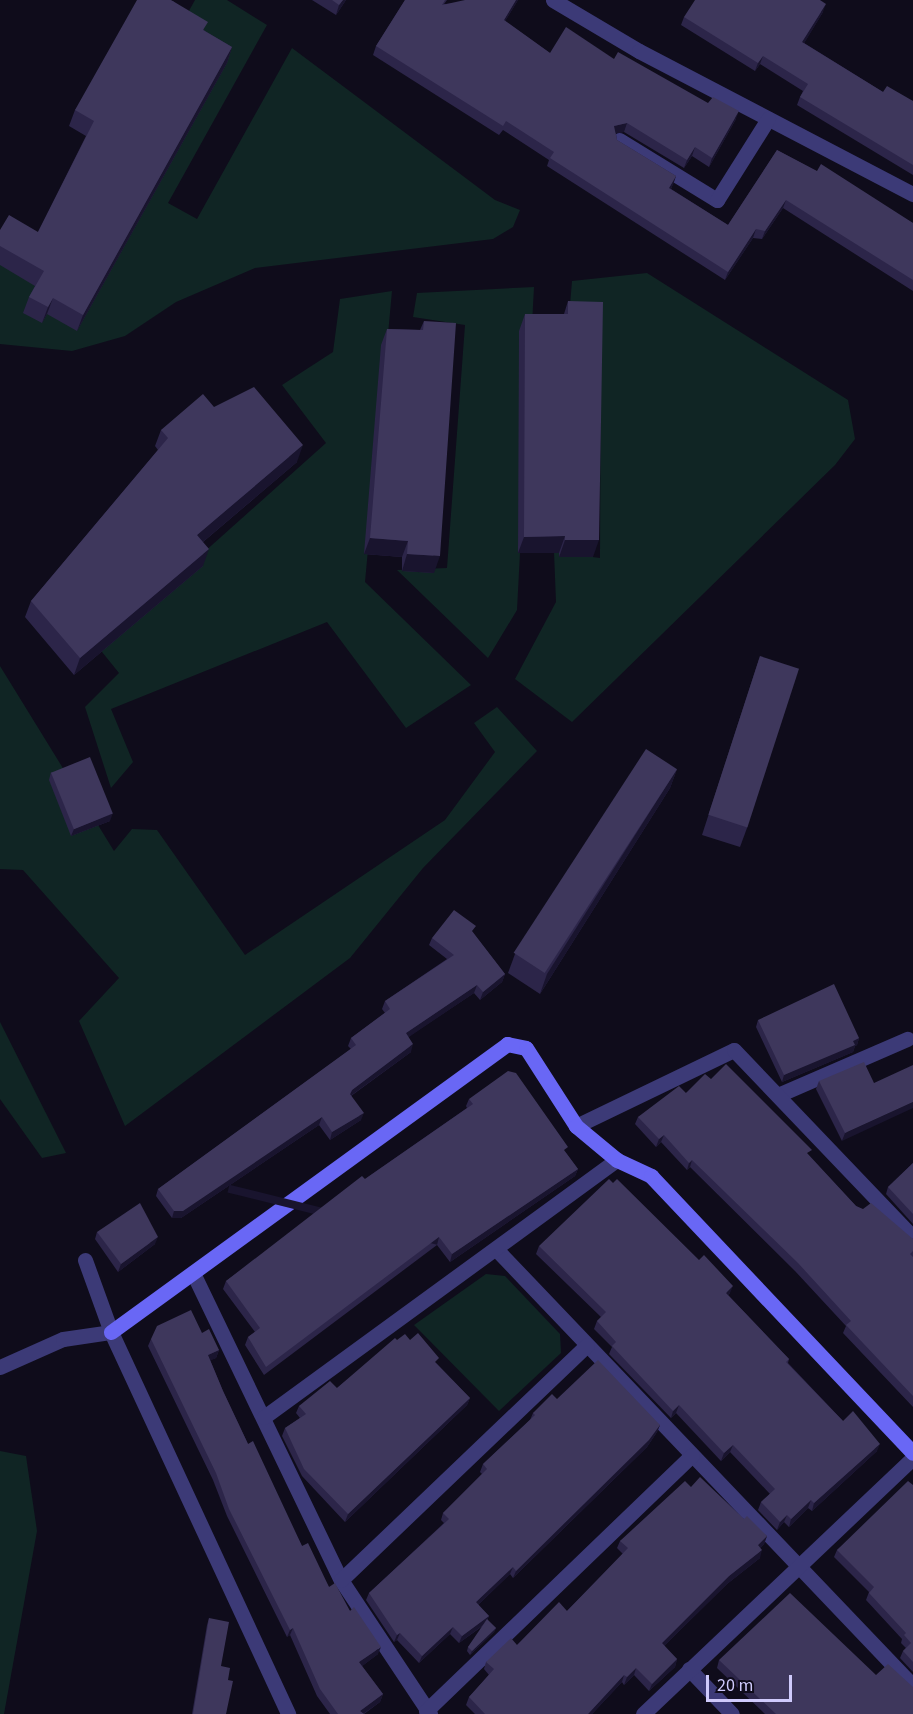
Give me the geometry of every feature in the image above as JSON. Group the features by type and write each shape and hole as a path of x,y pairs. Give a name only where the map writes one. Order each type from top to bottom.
{"street":[{"path":"553,0 639,51 913,194"},
{"path":"619,140 717,200 768,119"},
{"path":"778,1095 907,1039"},
{"path":"0,1366 63,1339 111,1332 507,1044 526,1048 576,1126 617,1160 651,1176 913,1453"},
{"path":"576,1126 734,1050 913,1237"},
{"path":"264,1417 617,1160"},
{"path":"496,1250 913,1686"},
{"path":"85,1260 111,1332 288,1714"},
{"path":"193,1273 341,1580 428,1713 692,1455"},
{"path":"341,1580 587,1346"},
{"path":"643,1714 913,1458"},
{"path":"689,1669 732,1714"}],"green space":[{"path":"195,0 227,0 267,25 168,203 197,219 292,48 495,200 520,210 513,227 493,239 255,268 176,302 125,336 72,351 0,344 0,252 41,275"},
{"path":"647,273 848,400 855,439 835,465 572,722 515,679 556,602 554,552 600,558 601,307 570,305 572,281"},
{"path":"534,287 517,610 488,658 397,570 447,568 465,325 413,317 417,293"},
{"path":"392,291 365,582 471,685 406,728 327,622 111,709 133,762 111,788 85,707 119,673 98,647 326,443 282,385 333,352 340,299"},
{"path":"0,666 114,851 132,829 157,830 245,955 445,820 495,752 474,723 497,707 537,751 423,868 350,958 125,1126 79,1021 119,978 23,870 0,869"},
{"path":"0,1022 66,1153 42,1158 0,1099"},
{"path":"486,1274 505,1276 560,1334 561,1353 499,1411 414,1325"},
{"path":"0,1451 26,1456 37,1531 4,1714 0,1714"}],"building":[{"path":"137,0 171,0 208,22 203,30 232,47 83,315 53,298 48,307 29,297 44,271 0,246 0,230 9,215 38,232 94,121 75,110"},
{"path":"332,0 343,0 339,5"},
{"path":"405,0 445,0 442,5 465,0 516,0 504,20 550,53 566,27 614,59 618,52 708,103 713,97 739,111 712,158 695,147 687,160 627,123 614,126 617,140 676,176 669,188 728,225 777,150 817,171 821,164 913,223 913,280 786,200 765,231 756,229 728,272 550,158 554,152 506,121 503,126 376,46"},
{"path":"695,0 820,0 826,4 802,42 883,92 887,86 913,101 913,165 800,97 808,84 763,56 758,63 684,17"},
{"path":"568,301 603,302 599,540 565,540 565,536 524,537 525,314 568,314"},
{"path":"424,321 456,323 440,556 407,554 408,541 370,538 387,329 423,330"},
{"path":"254,387 303,445 197,535 209,549 80,658 31,601 168,438 161,430 203,394 214,407"},
{"path":"760,656 799,669 747,827 708,815"},
{"path":"646,749 677,769 545,973 514,953"},
{"path":"90,757 113,814 74,829 51,773"},
{"path":"454,910 476,926 472,931 505,974 483,992 477,985 406,1033 413,1044 352,1090 350,1094 364,1113 332,1132 322,1117 183,1211 174,1211 158,1189 356,1045 351,1038 390,1009 385,1001 454,955 432,938"},
{"path":"834,984 859,1038 853,1041 855,1045 784,1075 758,1020"},
{"path":"864,1062 874,1083 913,1065 913,1102 845,1133 819,1081"},
{"path":"726,1064 812,1150 807,1153 856,1206 863,1209 871,1203 913,1239 913,1251 910,1254 913,1257 913,1396 846,1325 851,1321 798,1263 692,1160 689,1163 664,1135 659,1139 638,1117 679,1086 686,1093 705,1074 711,1079"},
{"path":"508,1071 516,1073 568,1147 564,1150 578,1169 452,1254 439,1237 266,1367 248,1337 260,1328 226,1281 362,1176 365,1179 473,1104 469,1099"},
{"path":"913,1163 913,1214 888,1187"},
{"path":"609,1179 613,1183 617,1179 699,1260 704,1255 733,1286 726,1293 789,1359 786,1362 843,1421 853,1411 880,1444 814,1503 811,1500 791,1519 787,1515 780,1522 761,1502 775,1489 733,1445 724,1453 679,1405 673,1411 612,1346 616,1342 597,1321 606,1312 539,1246"},
{"path":"140,1203 158,1237 121,1264 97,1232"},
{"path":"191,1310 202,1333 209,1329 219,1350 208,1355 223,1391 248,1444 253,1441 302,1546 308,1543 329,1587 335,1583 350,1611 354,1607 381,1647 359,1662 383,1694 360,1711 364,1714 338,1714 320,1689 293,1628 290,1630 229,1509 216,1473 151,1339 157,1326"},
{"path":"418,1333 439,1358 435,1362 470,1398 348,1514 304,1469 285,1428 306,1414 299,1406 330,1381 337,1388 395,1338 397,1340 405,1334 410,1340"},
{"path":"598,1360 660,1425 649,1440 516,1571 513,1567 476,1602 489,1616 462,1636 453,1627 422,1656 400,1633 397,1635 369,1593 449,1519 443,1513 487,1469 483,1464 535,1415 533,1413 552,1394 557,1399"},
{"path":"700,1477 744,1519 747,1516 767,1536 758,1545 762,1550 729,1576 662,1643 677,1659 652,1684 636,1668 627,1677 624,1675 588,1714 485,1714 469,1697 494,1669 486,1662 511,1638 517,1645 559,1602 567,1611 628,1548 620,1541 685,1481 691,1487"},
{"path":"908,1481 913,1485 913,1662 903,1651 911,1643 904,1635 906,1633 869,1593 874,1587 837,1550"},
{"path":"790,1593 876,1675 888,1664 913,1687 913,1714 776,1714 719,1660"},
{"path":"209,1618 229,1622 221,1666 230,1668 228,1680 233,1681 226,1714 193,1714"},
{"path":"487,1619 496,1628 472,1651 468,1647"}]}
